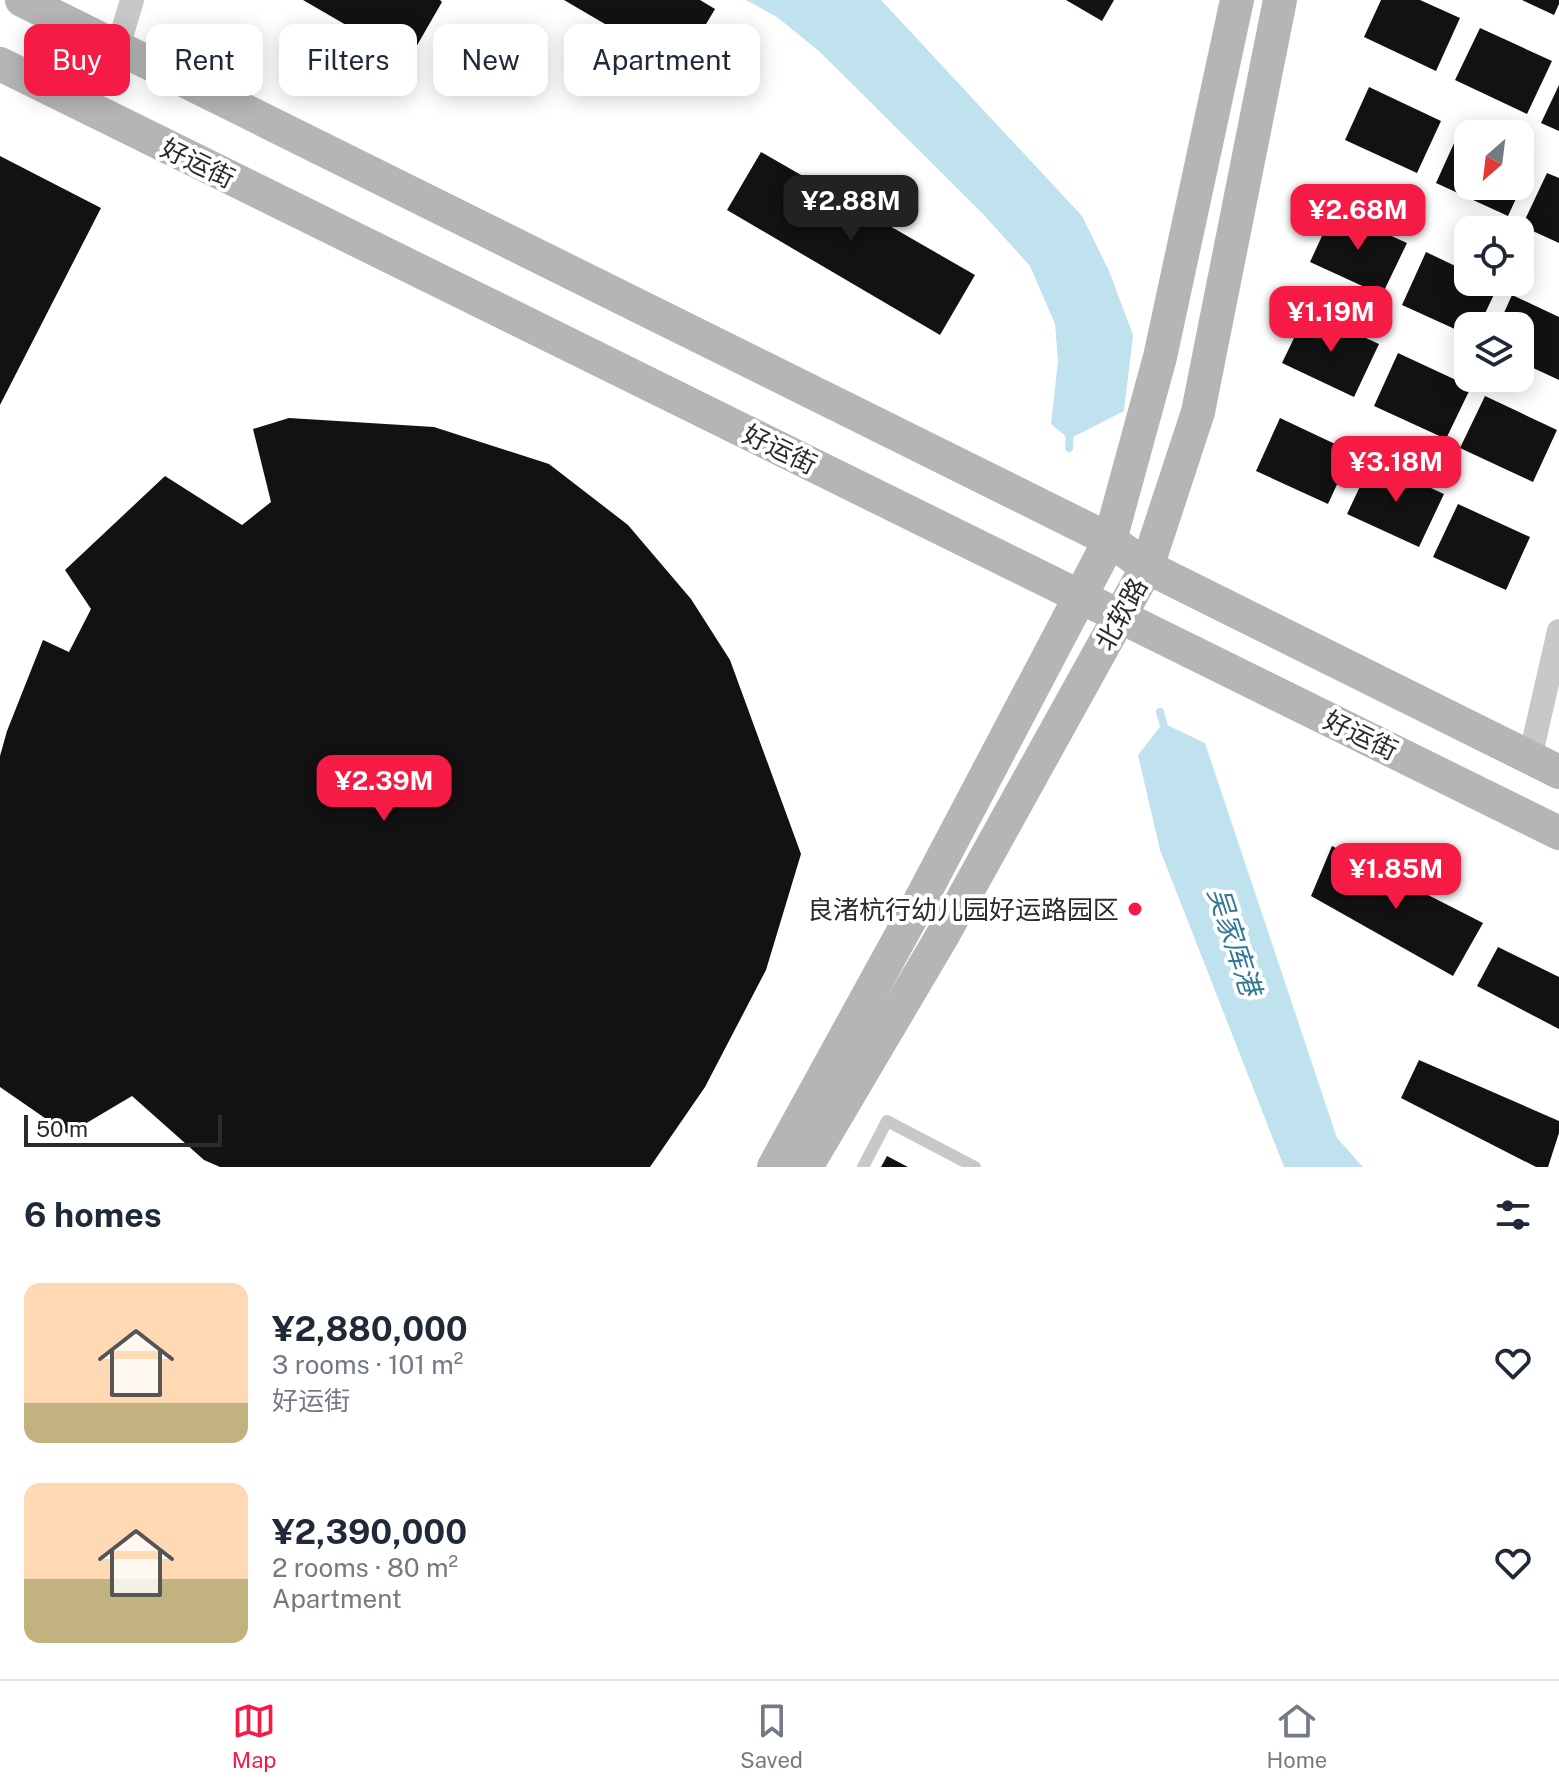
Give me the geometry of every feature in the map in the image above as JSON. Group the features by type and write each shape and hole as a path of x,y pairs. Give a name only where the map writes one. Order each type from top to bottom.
{"street":[{"path":"22,0 71,24"},
{"path":"125,24 132,0"},
{"name":"北软路","path":"774,1167 919,903 1110,540 1160,357 1237,0"},
{"name":"北软路","path":"806,1167 944,933 1147,567 1198,412 1280,0"},
{"path":"130,53 1110,540 1147,567 1544,765 1559,631"},
{"name":"好运街","path":"0,64 1559,833"}],"lane":[{"path":"863,1167 887,1121 975,1167"}],"water":[{"path":"746,0 881,0 1082,216 1109,271 1133,335 1124,411 1069,439 1051,424 1058,361 1055,324 1030,266 984,215 820,52 777,17"},
{"path":"1163,723 1205,743 1337,1138 1363,1167 1284,1167 1160,850 1138,755"}],"building":[{"path":"303,0 442,2 417,45 417,24 344,24"},
{"path":"564,0 700,0 715,9 706,24 605,24"},
{"path":"1066,0 1114,0 1102,21"},
{"path":"1381,0 1420,0 1460,18 1436,71 1364,37"},
{"path":"1522,0 1559,0 1559,4 1554,15"},
{"path":"1480,28 1552,61 1527,114 1455,80"},
{"path":"1559,85 1559,131 1541,123"},
{"path":"1369,87 1441,121 1417,173 1345,140"},
{"path":"1454,143 1454,191 1436,183"},
{"path":"761,152 975,275 940,335 727,210"},
{"path":"0,156 101,208 0,405"},
{"path":"1547,173 1559,178 1559,243 1534,232 1534,216 1527,216"},
{"path":"1473,200 1515,200 1508,216"},
{"path":"1334,210 1407,243 1382,295 1310,262"},
{"path":"1426,252 1454,265 1454,296 1493,296 1486,312 1454,312 1454,329 1402,305"},
{"path":"1514,296 1559,317 1559,380 1534,368 1534,312 1504,312"},
{"path":"1307,311 1379,344 1354,397 1282,363"},
{"path":"1398,353 1454,379 1454,392 1469,392 1446,439 1374,406"},
{"path":"1485,396 1557,430 1533,482 1460,448"},
{"path":"289,418 434,427 549,464 628,525 691,599 730,660 801,854 766,970 705,1087 650,1167 220,1167 204,1160 132,1096 68,1134 0,1087 0,756 43,640 69,652 91,609 65,570 165,476 242,525 271,502 253,429"},
{"path":"1280,418 1352,452 1328,504 1256,471"},
{"path":"1372,461 1444,494 1419,547 1347,514"},
{"path":"1458,504 1530,537 1506,590 1433,557"},
{"path":"1332,846 1483,923 1453,976 1311,896"},
{"path":"1498,947 1559,977 1559,1029 1477,986"},
{"path":"1419,1060 1559,1121 1559,1133 1548,1167 1536,1167 1401,1098"},
{"path":"887,1156 908,1167 881,1167"}],"waterway":[{"path":"1069,448 1070,429"},
{"name":"吴家库港","path":"1160,712 1166,733"}],"place":[{"name":"良渚杭行幼儿园好运路园区","path":"1135,909"}]}
